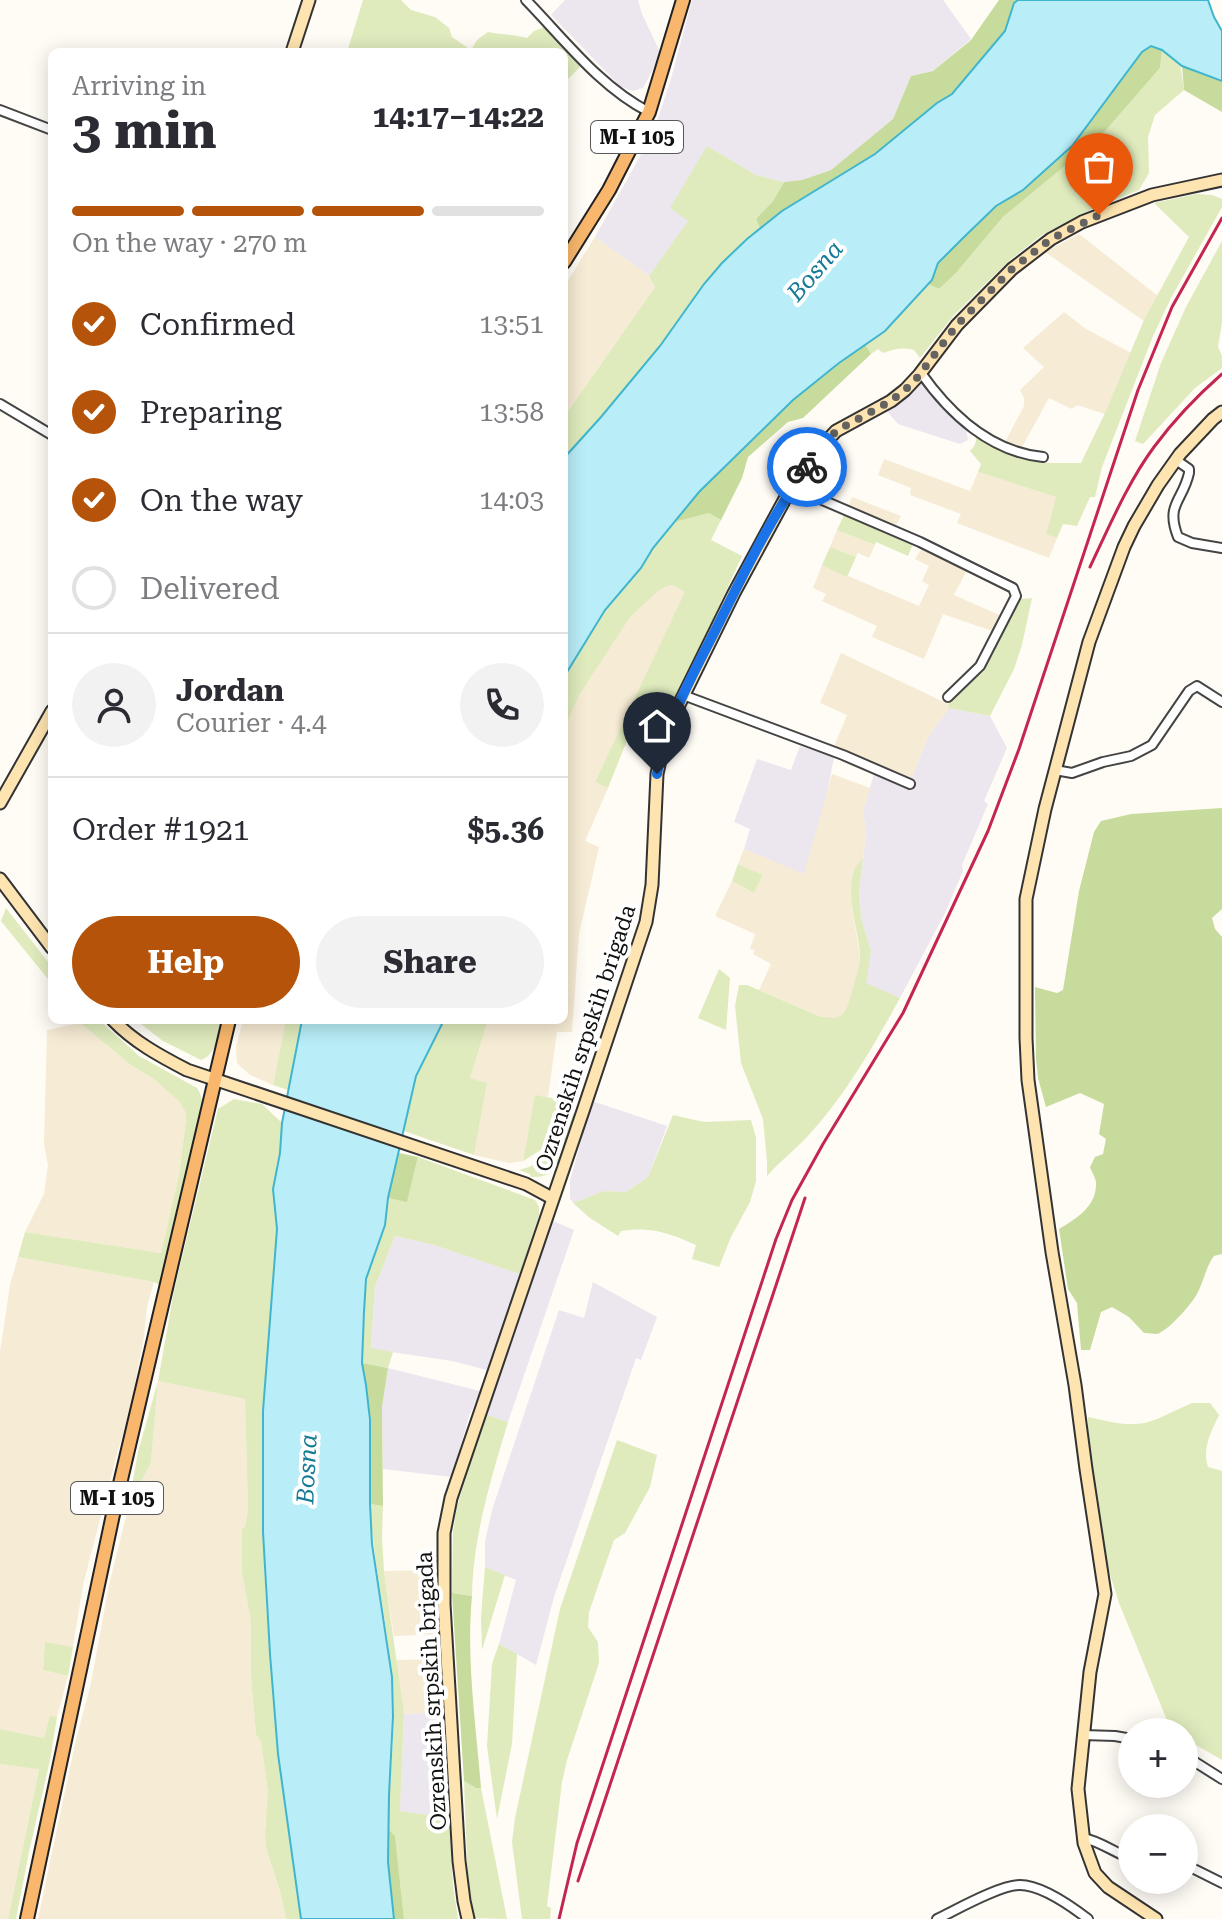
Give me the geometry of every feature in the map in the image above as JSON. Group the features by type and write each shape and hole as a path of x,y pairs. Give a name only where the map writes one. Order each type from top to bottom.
{"main road":[{"name":"M-I 105","path":"568,256 609,190 649,112 683,0"},
{"name":"M-I 105","path":"27,1919 115,1505 228,1024"}],"street":[{"path":"293,48 309,0"},
{"path":"526,0 605,80 649,112"},
{"path":"0,110 48,128"},
{"name":"Ozrenskih srpskih brigada","path":"468,1919 459,1861 444,1604 444,1533 451,1498 648,914 660,756 669,725 741,580 792,487 836,431 905,390 957,325 1012,269 1051,239 1082,222 1152,195 1222,180"},
{"path":"921,373 943,402 975,431 1022,453 1043,457"},
{"path":"0,404 48,433"},
{"path":"1156,1919 1108,1887 1095,1873 1083,1838 1078,1789 1090,1672 1105,1594 1028,1080 1026,899 1031,867 1089,642 1124,547 1158,485 1176,460 1222,412"},
{"path":"1176,460 1189,471 1188,480 1174,507 1172,521 1178,537 1192,543 1222,548"},
{"path":"792,487 920,542 1013,588 1016,596 983,660 948,697"},
{"path":"1055,770 1072,773 1131,756 1152,745 1189,691 1197,686 1222,702"},
{"path":"683,695 843,755 910,784"},
{"path":"0,803 48,718"},
{"path":"0,879 48,943"},
{"path":"117,1024 156,1054 187,1070 526,1184 552,1198"},
{"path":"1083,1735 1118,1737"},
{"path":"1198,1764 1222,1779"},
{"path":"1083,1838 1118,1854"},
{"path":"1198,1871 1222,1883"},
{"path":"937,1919 1004,1888 1019,1885 1038,1888 1088,1919"}],"shaded area":[{"path":"565,0 638,0 661,54 643,88 632,91 620,86 551,15"},
{"path":"692,0 943,0 971,39 933,71 911,76 893,119 831,170 802,180 784,182 756,175 707,146 689,221 649,276 595,237 653,133"},
{"path":"1079,234 1158,296 1144,321 1045,252"},
{"path":"595,237 649,276 655,287 568,411 568,281"},
{"path":"1064,312 1086,329 1131,353 1105,414 1077,405 1072,409 1049,398 1022,447 1005,442 1024,406 1020,390 1044,367 1023,348"},
{"path":"921,382 966,428 968,440 960,444 898,424 886,410 909,395"},
{"path":"884,459 970,491 978,472 1056,497 1046,533 1057,538 1049,558 957,523 961,514 910,495 911,488 878,475"},
{"path":"852,497 901,516 895,527 848,507"},
{"path":"837,530 875,545 869,558 858,553 856,557 830,547"},
{"path":"923,547 968,568 954,595 999,615 992,631 943,614 924,659 872,637 877,626 822,601 826,594 813,588 822,565 919,606 929,585 922,581 929,566 915,559"},
{"path":"673,585 686,592 595,782 608,788 585,841 599,847 579,934 572,1032 557,1032 548,1097 535,1096 523,1161 509,1163 474,1155 487,1083 470,1078 487,1024 568,1024 568,720 580,692 630,616 667,586"},
{"path":"841,653 948,704 949,708 927,739 912,778 833,749 847,715 820,703"},
{"path":"949,708 990,716 1007,748 984,801 988,804 962,865 963,871 945,913 900,998 865,984 871,952 861,917 859,892 866,835 863,810 877,765 912,778 927,739"},
{"path":"800,746 834,757 824,809 804,875 744,849 750,829 734,822 757,759 791,770"},
{"path":"832,774 870,788 863,810 866,835 863,858 853,872 852,907 859,969 847,1011 841,1017 831,1018 819,1016 759,990 771,964 750,949 755,934 715,916 732,881 754,893 763,875 738,864 744,849 804,874"},
{"path":"81,1024 181,1102 186,1120 179,1175 161,1253 25,1232 44,1194 48,1165 44,1144 47,1030"},
{"path":"242,1024 285,1024 273,1085 250,1075 237,1063 236,1047"},
{"path":"592,1101 667,1126 648,1177 626,1192 604,1191 573,1203 570,1181"},
{"path":"551,1220 574,1230 508,1422 485,1414"},
{"path":"395,1236 434,1245 520,1274 487,1370 452,1361 371,1349 375,1287"},
{"path":"18,1257 154,1282 147,1306 129,1414 83,1585 73,1647 45,1643 43,1670 68,1676 57,1717 50,1717 44,1738 0,1729 0,1352 10,1285"},
{"path":"593,1282 657,1317 641,1360 636,1358 554,1597 536,1665 499,1644 516,1580 485,1567 485,1542 492,1510 559,1310 584,1318"},
{"path":"388,1368 480,1391 469,1416 452,1477 383,1469 382,1407"},
{"path":"158,1381 245,1399 248,1509 242,1530 242,1573 251,1622 251,1678 256,1733 261,1741 268,1793 266,1848 286,1919 38,1919 91,1683 109,1585 128,1509 151,1462"},
{"path":"439,1570 441,1634 394,1636 384,1571"},
{"path":"442,1659 443,1712 404,1714 395,1660"},
{"path":"443,1712 449,1818 400,1811 404,1714"},
{"path":"0,1764 39,1768 8,1919 0,1919"}],"green space":[{"path":"363,0 401,0 411,10 435,17 449,28 452,37 468,48 348,48"},
{"path":"999,0 1018,0 1014,3 1005,31 952,94 875,154 760,228 756,219 773,201 784,182 802,180 831,170 893,119 911,76 933,71 971,40"},
{"path":"545,27 564,48 472,48 488,32 527,38"},
{"path":"1151,45 1162,50 1160,68 1100,137 1003,217 939,289 928,284 938,263 996,206 1023,190 1072,146 1142,52"},
{"path":"1162,50 1180,64 1184,90 1155,115 1148,137 1149,173 1139,190 1090,210 1042,235 1010,260 954,315 920,358 914,350 906,349 883,353 878,349 871,354 865,344 885,331 928,284 939,289 1003,217 1100,137 1160,68"},
{"path":"568,52 581,66 568,79"},
{"path":"1182,66 1222,81 1222,112 1184,90"},
{"path":"707,146 756,175 784,182 773,201 756,219 760,228 704,284 660,346 568,454 568,411 655,287 649,276 688,221 670,208"},
{"path":"1196,194 1222,199 1222,207 1153,336 1102,467 1095,497 1090,497 1077,526 1063,524 1057,538 1046,534 1056,497 978,472 981,464 970,451 976,435 1023,457 1045,463 1081,463 1144,320 1189,237 1154,203"},
{"path":"1222,241 1222,322 1218,347 1222,368 1195,388 1143,444 1135,441 1161,363 1186,307"},
{"path":"865,344 871,354 803,418 788,422 748,457 742,478 721,520 709,513 675,522 699,492 793,400"},
{"path":"709,513 721,520 711,540 742,556 670,713 643,700 608,788 595,782 685,592 673,585 667,586 630,617 579,695 568,721 568,670 605,610 675,522"},
{"path":"845,513 913,544 908,556 837,530"},
{"path":"830,547 856,557 847,577 822,565"},
{"path":"1032,598 1014,669 990,716 949,708 948,704 983,672 1019,599"},
{"path":"1222,808 1222,909 1212,918 1215,929 1222,937 1222,1254 1211,1260 1191,1303 1162,1332 1144,1333 1129,1317 1112,1307 1101,1312 1090,1350 1081,1350 1077,1303 1068,1289 1059,1229 1084,1212 1095,1193 1096,1181 1090,1167 1095,1157 1103,1154 1106,1139 1099,1134 1104,1104 1080,1093 1046,1107 1036,1059 1035,987 1057,993 1063,990 1079,891 1094,832 1101,821 1131,814"},
{"path":"863,858 859,892 861,917 871,952 866,983 900,998 869,1053 834,1105 767,1176 763,1119 741,1063 735,1006 739,985 747,985 819,1016 843,1014 859,965 851,884 854,870"},
{"path":"738,864 763,875 754,893 732,881"},
{"path":"6,908 48,962 48,979 1,921"},
{"path":"719,969 730,978 726,1030 698,1018"},
{"path":"81,1024 103,1024 139,1056 197,1088 202,1101 164,1287 154,1282 18,1257 25,1232 161,1253 179,1175 185,1111 180,1102 154,1079 131,1065"},
{"path":"141,1024 221,1024 214,1049 201,1060 163,1041"},
{"path":"285,1024 301,1024 288,1090 273,1085"},
{"path":"442,1024 487,1024 470,1078 487,1083 474,1155 404,1131 416,1076"},
{"path":"535,1095 562,1100 547,1146 523,1161"},
{"path":"234,1099 262,1104 282,1123 274,1184 277,1229 263,1411 266,1604 278,1754 301,1919 286,1919 266,1848 268,1793 261,1741 256,1734 251,1678 251,1622 242,1573 242,1529 248,1509 245,1399 158,1381 174,1291 218,1109"},
{"path":"568,1112 574,1115 556,1168 535,1177 519,1170 535,1165 551,1153"},
{"path":"673,1115 704,1122 751,1120 756,1138 756,1181 750,1202 719,1267 692,1259 696,1245 665,1233 634,1230 621,1231 618,1236 573,1203 604,1191 626,1192 648,1177"},
{"path":"399,1153 418,1157 407,1202 388,1198"},
{"path":"418,1157 535,1200 539,1215 520,1274 434,1245 395,1236 375,1287 371,1348 393,1352 388,1368 362,1363 366,1279 385,1225 388,1198 407,1201"},
{"path":"362,1363 388,1368 382,1407 383,1506 370,1504 369,1416"},
{"path":"158,1381 151,1462 128,1509 138,1452"},
{"path":"1192,1403 1210,1403 1219,1415 1206,1453 1208,1467 1222,1471 1222,1760 1198,1746 1198,1718 1166,1718 1119,1603 1099,1522 1088,1417 1123,1424 1140,1424"},
{"path":"485,1414 508,1422 479,1530 472,1596 452,1593 453,1532 457,1507"},
{"path":"617,1440 657,1455 650,1487 625,1533 614,1540 589,1612 588,1627 598,1642 599,1663 562,1782 547,1906 551,1908 550,1919 522,1919 512,1842 515,1818 560,1609"},
{"path":"370,1504 383,1506 384,1571 404,1714 400,1811 449,1818 458,1919 404,1919 395,1837 388,1829 393,1694"},
{"path":"485,1567 505,1575 482,1650 481,1617"},
{"path":"452,1593 472,1596 471,1668 481,1788 464,1781"},
{"path":"45,1642 73,1647 68,1676 43,1670"},
{"path":"499,1644 517,1654 512,1744 497,1819 487,1746 492,1664"},
{"path":"50,1716 57,1717 50,1760 16,1919 8,1919 39,1769 0,1764 0,1729 44,1738"},
{"path":"464,1781 481,1788 507,1919 473,1918 468,1882"},
{"path":"388,1829 395,1836 404,1919 394,1919"}],"water":[{"name":"Bosna","path":"1018,0 1208,0 1222,31 1222,81 1182,66 1162,50 1151,46 1142,52 1072,146 1023,190 996,206 961,240 938,263 932,280 885,331 793,400 699,492 605,610 568,670 568,454 660,346 722,263 782,211 875,154 952,94 1005,31 1014,3"},
{"name":"Bosna","path":"301,1024 442,1024 416,1076 388,1198 385,1225 366,1279 364,1312 362,1363 370,1420 372,1544 392,1677 388,1862 394,1919 301,1919 278,1754 263,1532 263,1411 277,1229 273,1189"}],"railway":[{"path":"559,1919 577,1843 776,1239 792,1200 823,1144 903,1013 988,831 1019,749 1138,390 1172,307 1222,218"},
{"path":"1090,567 1119,505 1145,461 1178,418 1222,374"},
{"path":"578,1881 805,1198"}],"way so far":[{"path":"807,467 836,431 891,401 913,383 957,325 1012,269 1051,239 1099,215"}],"route":[{"path":"657,774 669,725 683,695 754,554 807,467"}]}
